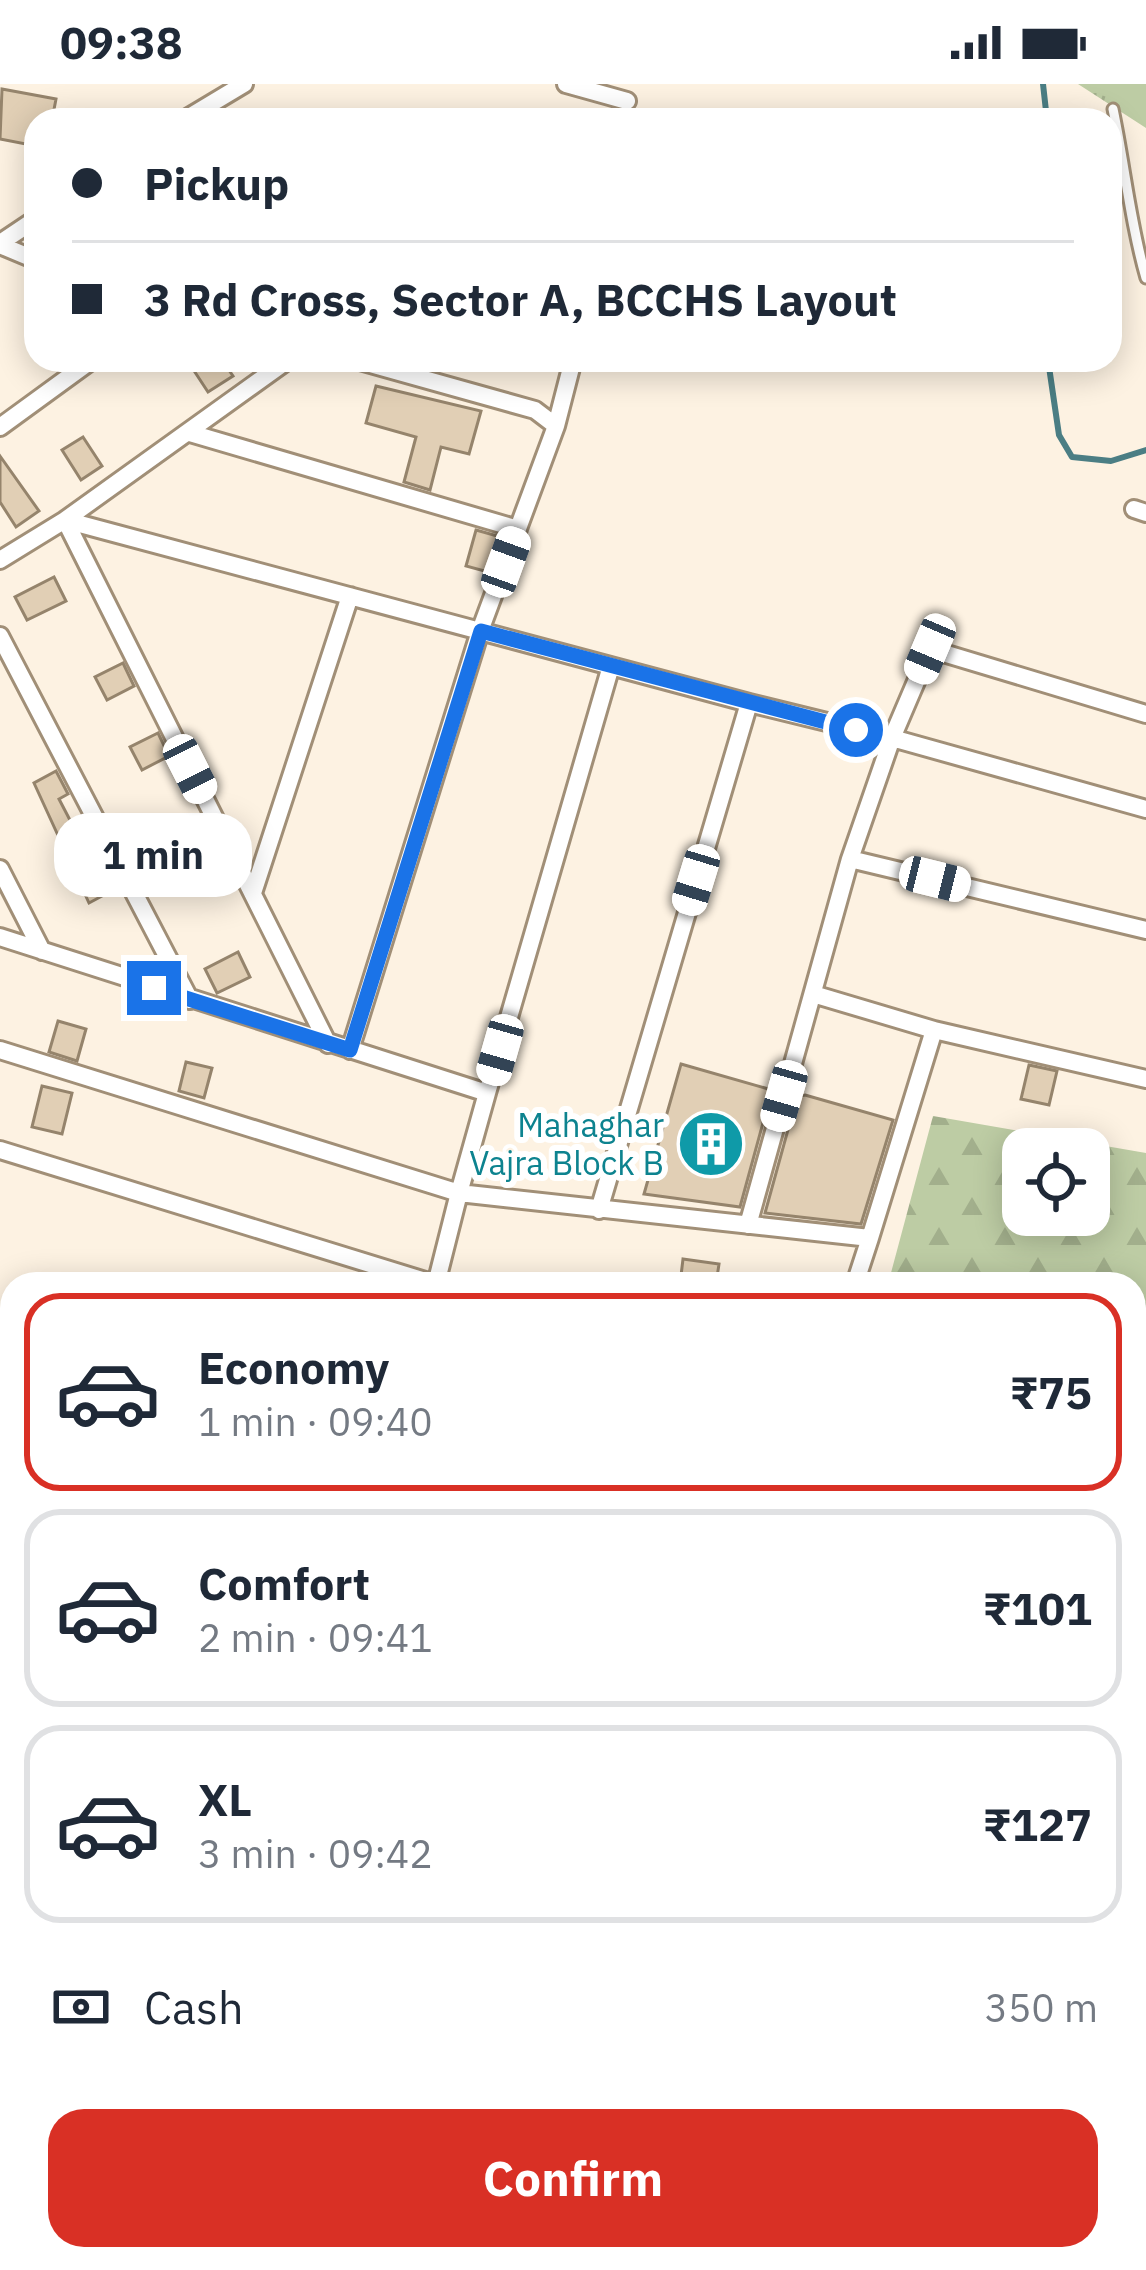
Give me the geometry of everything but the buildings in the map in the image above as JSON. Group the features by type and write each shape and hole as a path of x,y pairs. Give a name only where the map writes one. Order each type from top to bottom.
{"street":[{"path":"214,84 238,88"},
{"path":"566,84 627,101"},
{"path":"204,108 238,88"},
{"path":"0,427 76,372"},
{"path":"0,560 65,520 272,372"},
{"path":"399,372 535,410 556,426"},
{"path":"350,1050 481,631 556,426 570,372"},
{"path":"190,433 518,529"},
{"path":"65,520 1146,809"},
{"path":"65,520 328,1044"},
{"path":"253,893 350,596"},
{"path":"0,636 190,1000"},
{"path":"748,1225 850,859 930,649 1146,714"},
{"path":"438,1272 611,666"},
{"path":"598,1210 749,703"},
{"path":"850,859 1146,930"},
{"path":"0,869 41,951"},
{"path":"0,937 487,1093"},
{"path":"813,994 934,1030 1146,1078"},
{"path":"859,1272 934,1030"},
{"path":"0,1050 459,1193 871,1238"},
{"path":"0,1150 396,1272"}],"lane":[{"path":"1122,142 1140,208 1132,229 1146,278"}],"green space":[{"path":"1078,84 1146,84 1146,128 1122,108"},
{"path":"933,1116 1002,1128 1002,1236 1110,1236 1110,1147 1146,1153 1146,1272 891,1272"}],"waterway":[{"path":"1043,84 1046,108"},
{"path":"1050,372 1059,435 1072,457 1111,461 1146,450"}],"place":[{"name":"Mahaghar Vajra Block B","path":"711,1144"}],"route":[{"path":"154,988 350,1050 481,631 856,730"}]}
